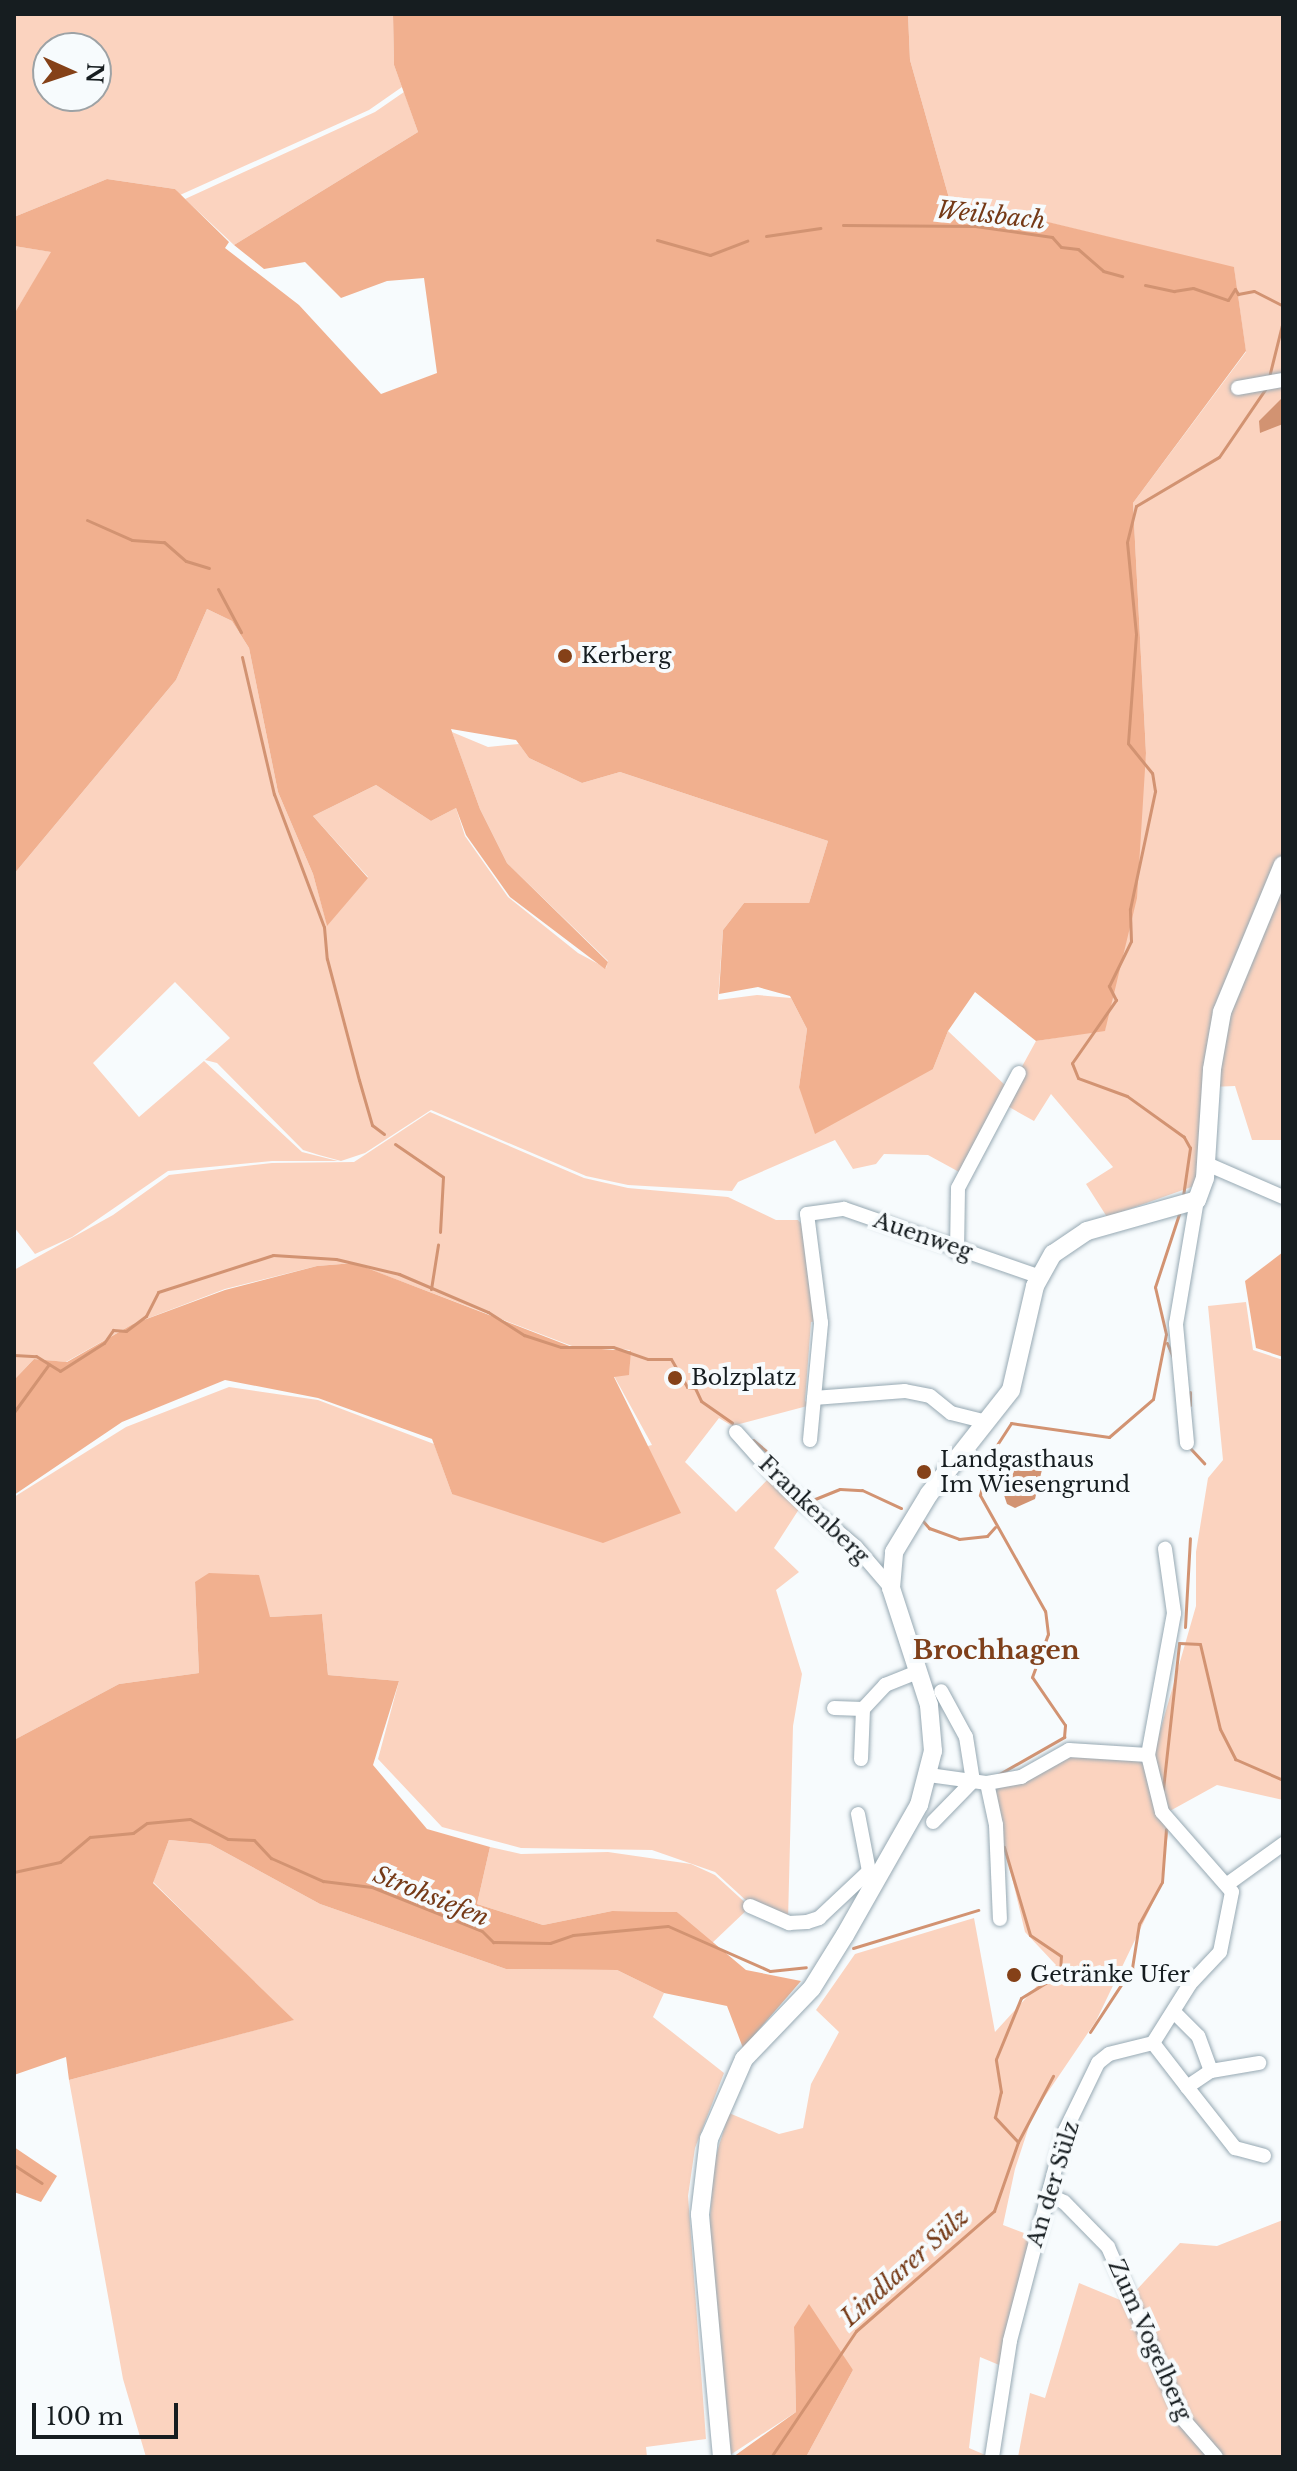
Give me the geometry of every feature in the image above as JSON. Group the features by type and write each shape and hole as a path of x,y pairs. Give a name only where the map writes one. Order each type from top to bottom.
{"main road":[{"path":"722,2457 700,2214 709,2139 744,2059 812,1988 874,1873 919,1805 929,1775 933,1727 891,1588 898,1540 1011,1390 1020,1367 1038,1276 1071,1238 1194,1202 1207,1164 1212,1069 1222,1012 1283,865"}],"street":[{"path":"1238,388 1279,381"},
{"path":"957,1252 958,1188 1019,1073"},
{"path":"1207,1164 1283,1197"},
{"path":"1187,1443 1176,1324 1194,1202"},
{"name":"Auenweg","path":"814,1398 821,1323 807,1214 844,1209 957,1252 1038,1276"},
{"path":"810,1440 814,1398 905,1391 930,1396 951,1413 986,1422"},
{"name":"Frankenberg","path":"736,1432 785,1487 856,1547 891,1588"},
{"path":"1165,1549 1174,1613 1148,1755 1162,1812 1229,1883"},
{"path":"861,1759 863,1709 885,1685 918,1672"},
{"path":"941,1691 987,1782 996,1825 1000,1919"},
{"path":"834,1708 863,1709"},
{"path":"929,1775 987,1782 1021,1777 1069,1750 1148,1755"},
{"path":"933,1822 987,1782"},
{"path":"750,1906 789,1923 807,1922 819,1918 874,1873 858,1814"},
{"path":"1264,2156 1235,2148 1153,2043 1190,1984 1220,1952 1229,1883 1283,1844"},
{"path":"1174,2012 1198,2036 1211,2071"},
{"name":"An der Sülz","path":"992,2457 1010,2341 1065,2131 1098,2063 1109,2054 1153,2043"},
{"path":"1187,2087 1211,2071 1259,2063"},
{"name":"Zum Vogelberg","path":"1048,2194 1064,2202 1108,2247 1183,2419 1216,2457"}],"shaded area":[{"path":"14,14 393,14 394,65 402,87 369,110 180,195 175,189 107,179 14,217"},
{"path":"393,14 908,14 910,60 949,198 1234,267 1246,351 1133,503 1146,753 1137,898 1105,1031 1036,1041 975,992 948,1031 933,1069 815,1134 799,1087 807,1029 790,996 758,987 719,994 723,930 744,903 809,903 828,841 620,772 582,783 529,758 516,740 451,729 480,809 507,863 608,962 605,969 510,897 466,835 456,808 431,821 376,785 313,816 368,878 327,926 313,874 278,792 249,648 232,621 207,609 176,680 14,874 14,314 51,252 14,246 14,217 107,179 175,189 229,242 225,248 299,305 381,394 437,373 424,278 387,281 341,298 305,262 264,269 234,245 418,132 394,65"},
{"path":"908,14 1283,14 1283,1144 1281,1140 1252,1140 1235,1086 1211,1087 1197,1185 1107,1217 1086,1184 1113,1167 1051,1094 1034,1121 1002,1103 1036,1041 1105,1030 1146,753 1133,503 1246,352 1234,268 949,198 910,60"},
{"path":"404,92 418,132 234,245 185,199 375,112"},
{"path":"14,246 52,252 14,314"},
{"path":"1283,397 1283,424 1260,433 1259,421"},
{"path":"207,609 232,621 249,648 278,792 313,874 327,925 368,877 313,816 376,785 431,821 456,808 465,836 508,897 578,953 606,968 608,961 507,863 480,809 452,732 488,747 519,744 529,758 582,783 620,772 828,841 809,903 744,903 723,930 718,1000 757,995 791,998 807,1029 799,1087 933,1069 948,1031 1007,1087 961,1173 928,1155 884,1154 876,1164 853,1169 835,1140 738,1182 732,1191 628,1185 586,1176 431,1110 365,1153 341,1161 303,1150 217,1063 205,1060 230,1038 175,982 93,1063 139,1117 204,1061 302,1152 338,1161 272,1161 168,1171 72,1237 35,1254 14,1227 14,874 176,680"},
{"path":"430,1112 584,1178 628,1188 728,1197 776,1220 798,1220 806,1229 818,1321 811,1322 805,1401 811,1405 732,1426 719,1418 685,1462 736,1512 771,1476 801,1506 774,1548 799,1572 776,1590 802,1674 793,1726 788,1920 751,1905 715,1872 652,1850 521,1848 442,1827 378,1759 399,1681 328,1675 322,1614 270,1617 195,1582 199,1673 119,1684 14,1740 14,1497 126,1427 229,1387 318,1400 434,1444 452,1494 652,1445 614,1376 629,1374 630,1350 572,1346 353,1263 317,1266 225,1289 133,1324 66,1362 34,1359 14,1380 14,1270 113,1215 169,1175 272,1163 354,1162"},
{"path":"1283,1252 1283,1357 1256,1348 1245,1281"},
{"path":"354,1263 572,1347 631,1351 629,1375 614,1377 681,1513 603,1543 452,1494 432,1439 318,1398 225,1380 122,1422 14,1495 14,1380 34,1359 67,1362 133,1324 225,1290 317,1266"},
{"path":"1246,1302 1253,1350 1283,1360 1283,1800 1217,1785 1168,1812 1154,1752 1196,1606 1196,1552 1208,1478 1223,1460 1208,1306"},
{"path":"1028,1451 1045,1457 1035,1499 1015,1508 1007,1504 1002,1489 1017,1456"},
{"path":"209,1573 259,1575 270,1617 322,1614 328,1675 399,1681 373,1765 427,1829 490,1847 477,1904 543,1925 612,1911 677,1912 746,1970 801,1981 743,2048 727,2006 664,1993 617,1970 506,1969 320,1904 210,1844 169,1840 153,1883 294,2020 69,2080 66,2057 14,2075 14,1740 119,1684 199,1673 195,1582"},
{"path":"1069,1751 1143,1759 1169,1827 1160,1888 1096,2021 1033,2114 1015,2169 1003,2225 1032,2236 1004,2367 980,2357 969,2448 990,2457 806,2457 853,2370 794,2327 796,2412 727,2457 709,2231 714,2162 729,2113 779,2134 803,2128 811,2084 839,2032 816,2010 855,1954 974,1918 995,2032 1056,1965 1025,1932 990,1786"},
{"path":"169,1840 210,1844 320,1904 506,1969 617,1970 664,1993 653,2017 724,2073 695,2148 688,2196 706,2439 646,2447 647,2457 146,2457 123,2379 69,2080 293,2020 153,1882"},
{"path":"490,1847 521,1854 608,1852 691,1864 715,1875 750,1907 710,1945 677,1912 612,1911 543,1925 477,1904"},
{"path":"14,2147 57,2176 41,2202 14,2192"},
{"path":"1283,2220 1283,2457 1220,2457 1193,2430 1131,2296 1180,2243 1217,2246"},
{"path":"1079,2283 1125,2302 1206,2451 1204,2457 1018,2457 1030,2393 1045,2398"},
{"path":"809,2304 853,2370 806,2457 733,2457 796,2412 794,2327"}],"waterway":[{"name":"Weilsbach","path":"843,225 975,226 1052,237 1061,247 1078,249 1103,271 1122,276"},
{"name":"Weilsbach","path":"766,236 820,228"},
{"name":"Weilsbach","path":"657,240 710,255 747,241"},
{"name":"Weilsbach","path":"1145,285 1174,291 1193,288 1228,300 1235,289 1238,294 1254,291 1283,306"},
{"name":"Lindlarer Sülz","path":"1269,377 1283,321"},
{"name":"Lindlarer Sülz","path":"1183,1196 1190,1148 1184,1137 1127,1096 1078,1078 1072,1063 1116,1000 1109,986 1131,941 1130,909 1155,791 1152,773 1128,743 1136,634 1127,542 1136,506 1219,457 1266,388"},
{"path":"87,520 132,540 164,542 186,561 209,568"},
{"path":"218,589 241,632"},
{"path":"242,657 274,794 324,927 327,959 372,1125 384,1134"},
{"path":"395,1144 443,1177 440,1232"},
{"name":"Lindlarer Sülz","path":"994,1777 1064,1737 1065,1725 1032,1677 1048,1634 1045,1611 980,1495 991,1454 1011,1423 1109,1437 1153,1399 1166,1334 1155,1287 1180,1211"},
{"path":"431,1289 438,1245"},
{"path":"14,1355 36,1356 60,1371 104,1343 113,1330 126,1331 146,1316 158,1292 273,1255 336,1259 399,1274 488,1312 524,1335 561,1347 613,1347 648,1359 671,1359 687,1387 695,1388 701,1401 732,1423"},
{"path":"1167,1343 1173,1357"},
{"path":"14,1412 49,1364"},
{"path":"1190,1392 1190,1405"},
{"path":"753,1440 779,1462 779,1472"},
{"path":"1190,1448 1204,1463"},
{"path":"810,1501 840,1489 862,1490 901,1508"},
{"path":"922,1520 929,1528 959,1539 987,1536 995,1527"},
{"path":"1185,1627 1190,1538"},
{"path":"1163,1789 1179,1643 1200,1644 1220,1729 1235,1759 1283,1780"},
{"name":"Strohsiefen","path":"14,1872 60,1862 90,1837 133,1833 147,1823 190,1819 228,1839 254,1840 271,1858 323,1881 372,1887 482,1931 493,1942 550,1943 573,1935 668,1926 770,1971 806,1967"},
{"path":"1090,2032 1132,1968 1139,1924 1162,1882 1166,1829"},
{"name":"Lindlarer Sülz","path":"771,2457 856,2331 994,2211 1018,2142 995,2117 1001,2092 996,2059 1021,1998 1060,1974 1061,1956 1030,1935 1004,1847"},
{"name":"Strohsiefen","path":"853,1948 978,1910"},
{"path":"1018,2142 1053,2076"},
{"name":"Strohsiefen","path":"14,2165 42,2183"}],"place":[{"name":"Kerberg","path":"565,656"},
{"name":"Bolzplatz","path":"675,1378"},
{"name":"Landgasthaus Im Wiesengrund","path":"924,1472"},
{"name":"Getränke Ufer","path":"1014,1975"}],"district":[{"name":"Brochhagen","path":"996,1651"}]}
